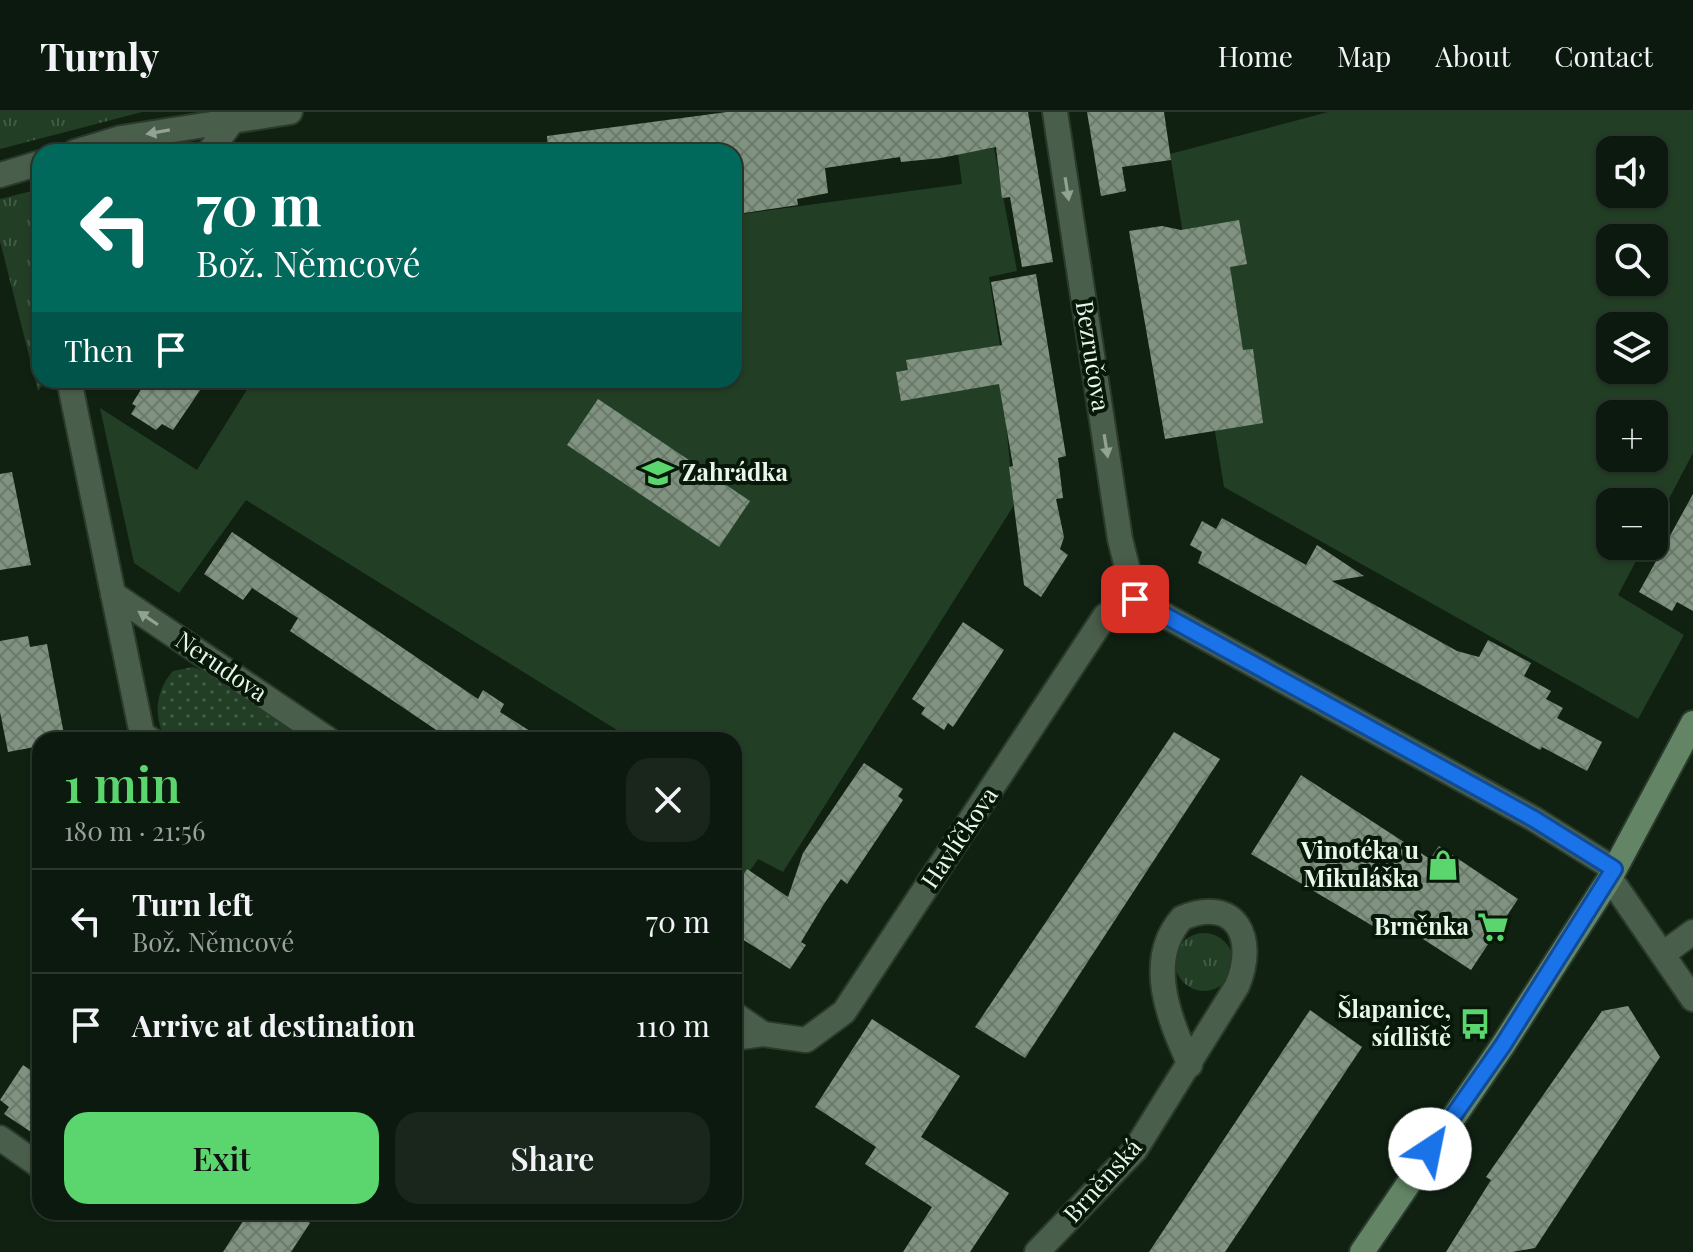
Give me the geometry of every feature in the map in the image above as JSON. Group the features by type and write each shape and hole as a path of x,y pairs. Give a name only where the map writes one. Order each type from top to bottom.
{"street":[{"path":"101,144 229,116 290,112"},
{"name":"Bezručova","path":"1055,112 1120,539 1135,599"},
{"path":"213,144 229,116"},
{"path":"0,175 32,165"},
{"path":"71,388 142,732"},
{"name":"Nerudova","path":"113,594 317,732"},
{"path":"1135,599 1548,826 1612,874 1693,999"},
{"name":"Havlíčkova","path":"763,1034 806,1040 844,1012 1105,616 1135,599"},
{"path":"1362,1252 1503,1045 1612,874 1693,723"},
{"name":"Brněnská","path":"1037,1252 1135,1150 1190,1065 1243,972 1246,943 1243,930 1225,914 1207,912 1182,918 1165,943 1162,960 1167,1001 1190,1065"},
{"path":"1663,954 1693,932"},
{"path":"742,1020 763,1034"},
{"path":"742,1037 763,1034"},
{"path":"0,1138 32,1160"}],"green space":[{"path":"0,112 142,112 0,149"},
{"path":"1328,112 1693,112 1693,453 1668,500 1668,488 1596,488 1596,560 1637,560 1618,595 1684,635 1638,719 1224,487 1170,154"},
{"path":"994,148 1017,271 989,277 1006,383 1006,423 1014,505 783,872 758,859 742,882 742,732 620,732 246,500 179,593 134,563 100,408 197,470 248,388 742,388 742,214 962,184 958,153"},
{"path":"32,191 32,367 0,241 0,199"},
{"path":"193,667 224,679 301,732 162,732 158,713 159,696 173,671"},
{"path":"1204,933 1225,941 1233,962 1225,983 1204,991 1183,983 1175,962 1183,941"}],"building":[{"path":"727,112 1028,112 1053,262 1022,267 1010,197 1002,198 996,147 941,158 901,162 900,157 825,168 828,193 797,199 798,205 742,213 742,144 548,144 547,136"},
{"path":"1087,112 1164,112 1171,160 1122,167 1126,191 1101,196"},
{"path":"1239,220 1247,264 1230,267 1243,350 1253,349 1263,423 1165,439 1129,231 1162,226 1181,230"},
{"path":"1036,274 1066,456 1058,458 1063,498 1056,499 1064,537 1060,549 1068,555 1041,597 1024,585 1009,467 1013,466 999,384 901,401 896,372 908,370 906,360 1002,345 991,282"},
{"path":"142,388 202,388 173,430 162,424 156,430 131,414 136,406 132,404"},
{"name":"Zahrádka","path":"598,399 750,501 719,547 567,445"},
{"path":"12,472 31,565 0,570 0,474"},
{"path":"1693,494 1693,611 1677,602 1672,611 1639,592 1657,560 1668,560 1668,539"},
{"path":"1222,518 1306,565 1317,545 1364,576 1332,581 1457,651 1479,657 1488,640 1531,663 1524,676 1551,691 1546,699 1563,708 1557,718 1602,742 1587,771 1542,747 1540,750 1198,563 1202,552 1190,545 1202,521 1216,529"},
{"path":"232,532 478,699 483,690 504,704 500,712 531,732 439,732 290,631 298,618 252,588 243,600 204,574"},
{"path":"963,622 1004,650 953,727 948,723 944,730 921,714 925,708 912,699"},
{"path":"28,636 30,647 47,644 64,732 32,732 32,748 8,752 0,712 0,641"},
{"path":"1174,732 1220,759 1025,1058 975,1027"},
{"path":"864,763 903,789 898,796 903,800 847,884 841,879 824,904 801,942 806,945 790,969 742,939 742,877 747,869 788,897 803,853"},
{"path":"1301,775 1430,859 1439,846 1518,899 1471,970 1392,919 1383,932 1251,854"},
{"path":"1628,1006 1660,1057 1535,1248 1512,1252 1446,1252 1491,1180 1486,1177 1602,1011"},
{"path":"1310,1010 1362,1047 1225,1252 1149,1252"},
{"path":"872,1019 960,1076 921,1137 1009,1193 970,1252 903,1252 932,1207 865,1164 876,1147 815,1107"},
{"path":"23,1065 32,1071 32,1133 4,1114 9,1107 0,1100"},
{"path":"244,1220 305,1220 310,1223 291,1252 223,1252"}],"place":[{"name":"Zahrádka","path":"658,473"},
{"name":"Vinotéka u Mikuláška","path":"1443,865"},
{"name":"Brněnka","path":"1493,927"},
{"name":"Šlapanice, sídliště","path":"1475,1024"}],"route":[{"path":"1135,599 1576,842 1614,869 1503,1045 1430,1149"}]}
